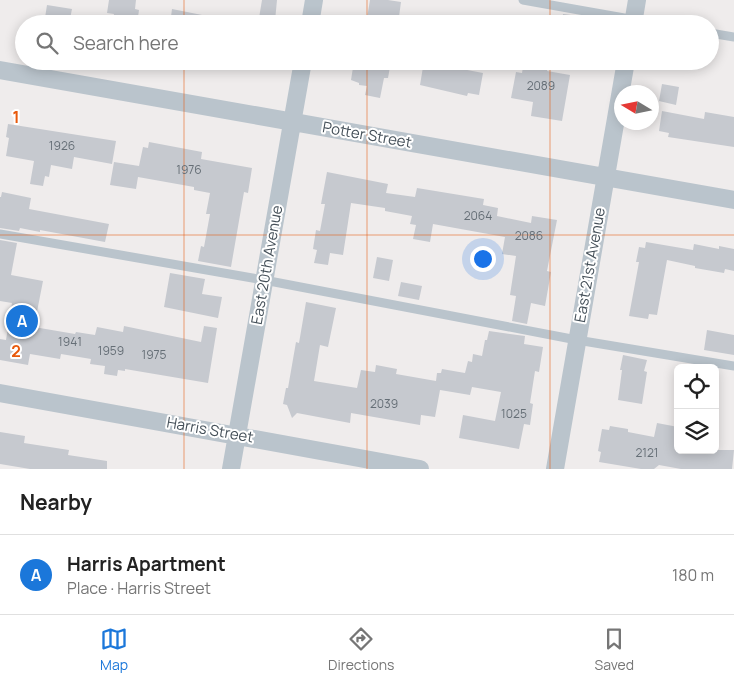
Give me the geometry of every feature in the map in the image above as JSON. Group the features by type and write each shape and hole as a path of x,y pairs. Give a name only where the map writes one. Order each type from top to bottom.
{"street":[{"path":"312,15 314,0"},
{"path":"635,15 637,0"},
{"name":"Potter Street","path":"0,70 734,200"},
{"name":"East 20th Avenue","path":"231,469 301,70"},
{"name":"East 21st Avenue","path":"555,469 624,70"},
{"name":"Harris Street","path":"0,393 420,469"}],"lane":[{"path":"523,0 599,15"},
{"path":"719,34 734,37"},
{"path":"0,234 264,280 577,340 734,366"}],"building":[{"path":"109,0 136,0 135,9 139,10 138,15 114,15 107,13"},
{"path":"262,0 277,0 276,15 260,15"},
{"path":"370,0 401,2 399,15 368,15"},
{"path":"47,5 72,9 71,15 45,15"},
{"path":"172,9 202,15 171,15"},
{"path":"353,70 389,70 388,78 384,78 380,98 365,95 367,86 359,85 359,83 351,80"},
{"path":"422,70 467,70 483,73 479,95 468,93 467,96 420,85"},
{"path":"522,70 547,70 570,75 562,121 531,116 533,102 511,98 516,72 522,73"},
{"path":"662,84 679,87 676,105 659,101"},
{"path":"662,111 704,119 705,112 734,117 734,147 668,137 669,133 659,131"},
{"path":"8,124 116,141 112,164 74,157 72,169 51,165 49,177 45,176 43,186 30,184 34,161 6,156 9,138 6,137"},
{"path":"149,142 202,152 201,159 252,168 248,193 244,192 231,267 198,261 201,246 204,247 210,214 206,214 210,193 194,190 194,187 138,177 136,189 110,185 114,162 139,166 143,147 148,148"},
{"path":"327,172 388,184 386,193 415,197 417,188 484,199 483,205 498,208 497,216 531,223 532,216 557,220 547,271 551,272 545,306 531,303 527,324 512,321 516,296 510,295 516,256 502,254 505,237 433,224 430,242 413,239 416,225 410,224 412,216 385,211 385,208 351,203 343,255 330,253 328,265 314,263 317,250 313,249 316,230 320,231 325,204 321,204"},
{"path":"2,192 31,198 29,209 109,224 105,242 40,230 40,232 20,228 19,231 0,228 0,197"},
{"path":"0,240 17,243 11,275 43,281 34,327 75,334 76,332 95,335 97,327 123,332 124,326 201,342 204,326 217,328 208,383 125,369 125,371 118,370 117,376 104,374 105,366 90,364 91,359 61,354 60,359 30,354 28,365 0,360 0,339 6,340 12,303 0,301"},
{"path":"646,242 693,250 694,244 719,249 719,246 734,249 734,271 725,269 724,273 695,268 695,266 667,260 657,315 649,314 648,319 629,316 639,262 636,262 639,247 645,248"},
{"path":"377,257 393,260 389,281 373,278"},
{"path":"170,273 205,279 202,294 222,297 218,318 164,307"},
{"path":"401,282 422,286 419,300 398,296"},
{"path":"306,302 336,308 328,347 320,345 314,381 357,388 361,370 375,372 376,365 397,369 396,374 436,381 437,373 441,373 442,369 465,373 468,361 472,362 473,354 482,356 489,331 525,336 524,344 543,347 539,372 535,371 530,403 533,404 530,425 524,424 519,449 459,438 463,415 495,421 501,392 472,387 470,395 440,390 435,417 421,415 420,425 351,413 350,423 297,413 292,418 287,405 283,404 286,388 288,388 296,342 299,343"},
{"path":"707,330 734,335 734,355 704,350"},
{"path":"623,355 647,360 644,371 647,372 642,404 618,400"},
{"path":"657,423 674,426 674,454 719,454 719,450 734,450 732,469 681,469 659,465 654,469 641,469 599,462 601,452 598,451 602,429 609,430 610,426 654,437"},
{"path":"0,432 25,436 24,443 69,450 68,455 107,461 107,469 30,469 0,464"}],"place":[{"name":"Harris Apartment","path":"22,321"}]}
